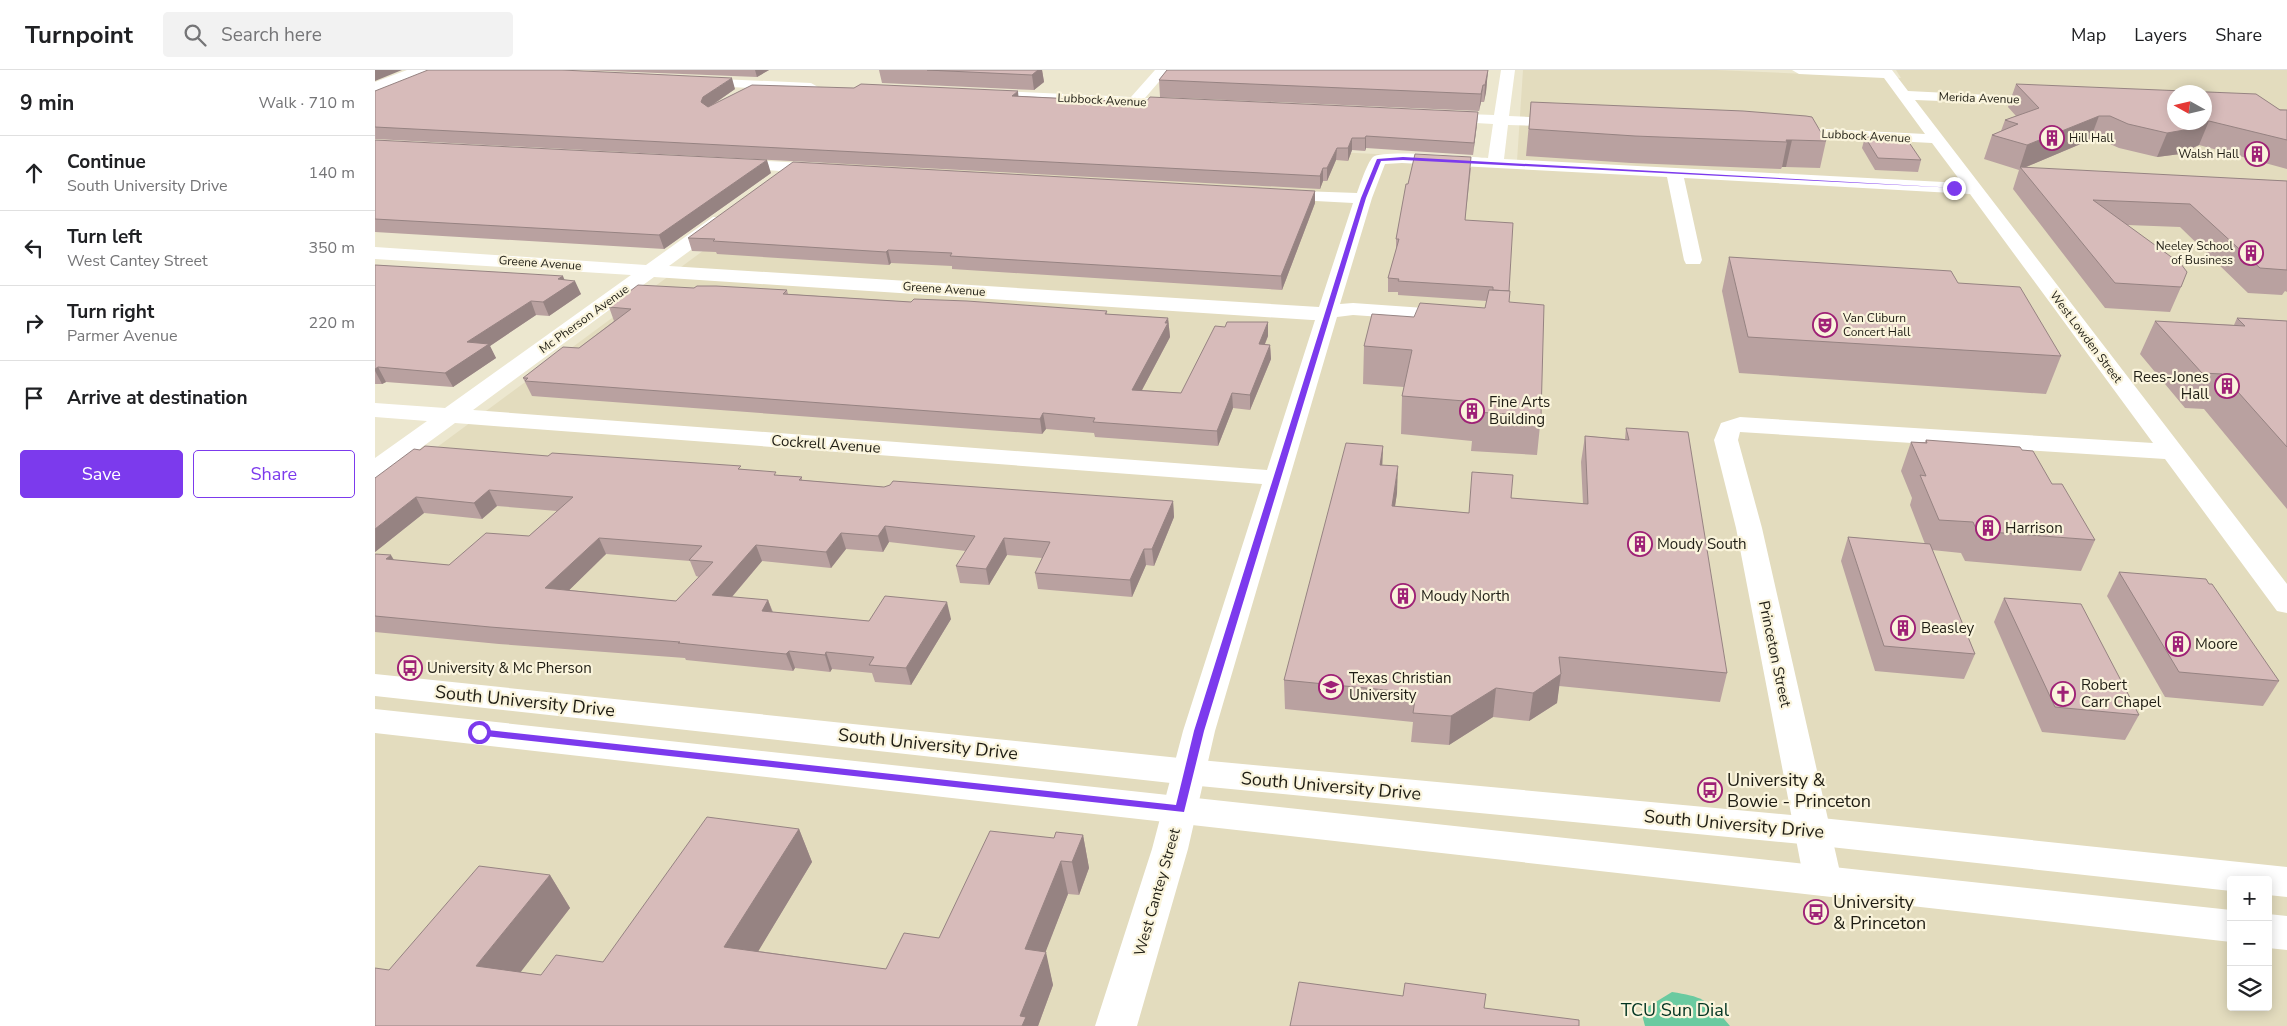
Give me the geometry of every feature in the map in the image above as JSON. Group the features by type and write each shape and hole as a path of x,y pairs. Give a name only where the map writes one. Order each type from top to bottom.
{"street":[{"path":"376,87 419,70"},
{"path":"738,99 787,70"},
{"path":"1135,102 1162,70"},
{"path":"1508,70 1495,163 1973,188"},
{"path":"1799,70 1887,72"},
{"name":"West Lowden Street","path":"1887,72 2287,604"},
{"path":"683,81 826,88"},
{"name":"Lubbock Avenue","path":"979,95 1202,105"},
{"name":"Merida Avenue","path":"1904,95 2064,101"},
{"path":"1424,116 1581,123"},
{"name":"Lubbock Avenue","path":"1771,132 1936,139"},
{"name":"West Cantey Street","path":"1116,1026 1171,849 1199,731 1330,312 1363,198 1379,160 1383,158 1495,163"},
{"path":"716,163 842,170"},
{"path":"770,184 793,168"},
{"path":"1674,172 1693,260"},
{"path":"1265,193 1363,198"},
{"name":"Mc Pherson Avenue","path":"375,470 738,207"},
{"name":"Greene Avenue","path":"375,253 1312,314 1353,309 1475,317"},
{"name":"Cockrell Avenue","path":"375,410 1277,478"},
{"name":"Princeton Street","path":"1823,881 1749,528 1726,440 1729,428 1740,424 2173,452"},
{"name":"South University Drive","path":"375,685 1189,772 1813,832 2287,882"},
{"path":"375,721 2227,926"},
{"path":"2272,931 2287,933"}],"shaded area":[{"name":"Texas Christian University","path":"1523,70 1716,70 1901,78 1896,70 2287,70 2287,1026 375,1026 375,493 868,129 1517,161"}],"green space":[{"name":"TCU Sun Dial","path":"1672,992 1705,1001 1730,1026 1645,1026 1641,1011"}],"building":[{"path":"428,70 562,70 732,78 703,97 701,102 708,107 752,85 854,88 861,84 1018,91 1012,96 1138,102 1146,102 1150,97 1478,112 1474,143 1366,136 1365,138 1352,138 1348,148 1337,148 1327,168 1323,168 1320,176 375,127 375,91"},
{"path":"927,70 1038,70 1032,75"},
{"path":"1167,70 1488,70 1481,94 1159,80"},
{"path":"2016,84 2167,90 2167,130 2184,130 2167,133 2128,124 2110,116 2099,116 2027,145 1992,135 2018,124 2005,120 2039,108"},
{"path":"2212,92 2256,94 2280,110 2287,110 2287,140 2212,122"},
{"path":"1531,102 1743,111 1806,116 1812,117 1826,141 1786,140 1787,142 1635,136 1529,129"},
{"path":"1865,137 1906,138 1921,160 1878,158"},
{"path":"375,140 767,160 659,235 375,219"},
{"path":"1415,154 1471,157 1465,220 1513,223 1509,291 1493,290 1493,287 1398,281 1399,279 1388,278 1399,239 1396,239 1406,184 1408,184"},
{"path":"793,162 1315,191 1281,276 950,256 952,253 888,250 886,252 688,238"},
{"path":"2020,167 2287,181 2287,270 2260,268 2190,204 2093,200 2181,264 2187,272 2181,287 2115,283"},
{"path":"1729,257 1951,271 1958,283 2020,287 2061,356 1748,337"},
{"path":"375,265 563,276 558,279 575,281 543,302 531,301 467,342 489,344 445,373 378,367 375,369"},
{"path":"638,285 694,288 697,286 716,286 787,290 783,294 911,302 914,299 967,301 1107,311 1105,314 1168,318 1165,323 1168,323 1132,390 1181,393 1215,326 1225,327 1227,322 1268,322 1259,344 1270,345 1250,395 1232,393 1217,431 1093,422 1095,418 1043,413 1040,419 525,381 528,378 523,378 563,347 579,348 631,309 609,307"},
{"path":"1489,290 1510,291 1509,302 1544,305 1541,416 1475,412 1477,402 1402,396 1412,350 1364,346 1372,314 1414,317 1420,303 1485,308"},
{"path":"2237,318 2287,321 2287,447 2222,374 2202,373 2155,321 2245,326"},
{"path":"1626,428 1688,432 1727,673 1559,657 1561,674 1533,693 1496,688 1451,716 1413,713 1416,693 1284,680 1346,443 1383,446 1380,465 1398,466 1392,506 1469,513 1472,472 1513,475 1511,498 1588,504 1585,436 1629,440"},
{"path":"1926,440 2020,447 2022,450 2033,451 2052,484 2062,484 2095,540 1977,531 1973,522 1939,520 1920,475 1926,476 1911,442 1927,443"},
{"path":"425,446 548,456 552,453 741,466 738,469 776,472 774,475 802,477 799,480 884,487 890,485 893,481 1173,501 1152,549 1144,549 1130,580 1035,573 1050,542 1004,538 986,569 956,566 975,536 885,526 878,536 841,533 826,552 756,545 712,595 768,600 762,611 869,621 885,596 947,602 906,668 869,665 874,657 826,652 825,655 789,651 786,654 678,643 680,642 375,616 375,554 391,555 386,559 449,565 486,533 529,536 573,497 489,490 474,503 416,497 375,529 375,478 414,449 420,450","holes":["599,538 702,546 689,560 713,562 676,601 545,588"]},
{"path":"1848,537 1930,544 1975,654 1884,646"},
{"path":"2119,572 2206,579 2209,584 2212,584 2279,681 2179,672"},
{"path":"2004,598 2081,604 2139,715 2055,707"},
{"path":"707,817 799,829 724,947 886,969 904,933 939,938 990,831 1054,838 1056,832 1083,835 1072,862 1061,861 1025,949 1046,952 1020,1016 1026,1017 1022,1026 375,1026 375,968 389,970 479,866 550,875 476,966 541,975 556,955 603,962"},
{"path":"1299,982 1403,996 1405,983 1486,994 1484,1008 1579,1020 1579,1026 1290,1026"}],"place":[{"name":"Hill Hall","path":"2052,138"},
{"name":"Walsh Hall","path":"2257,154"},
{"name":"Neeley School of Business","path":"2251,253"},
{"name":"Van Cliburn Concert Hall","path":"1825,325"},
{"name":"Rees-Jones Hall","path":"2227,386"},
{"name":"Fine Arts Building","path":"1472,411"},
{"name":"Harrison","path":"1988,528"},
{"name":"Moudy South","path":"1640,544"},
{"name":"Moudy North","path":"1403,596"},
{"name":"Beasley","path":"1903,628"},
{"name":"Moore","path":"2178,644"},
{"name":"University & Mc Pherson","path":"410,668"},
{"name":"Texas Christian University","path":"1331,687"},
{"name":"Robert Carr Chapel","path":"2063,694"},
{"name":"University & Bowie - Princeton","path":"1710,790"},
{"name":"University & Princeton","path":"1816,912"}],"route":[{"path":"479,732 1180,810 1199,731 1330,312 1363,198 1379,160 1383,158 1403,158 1954,188"}]}
